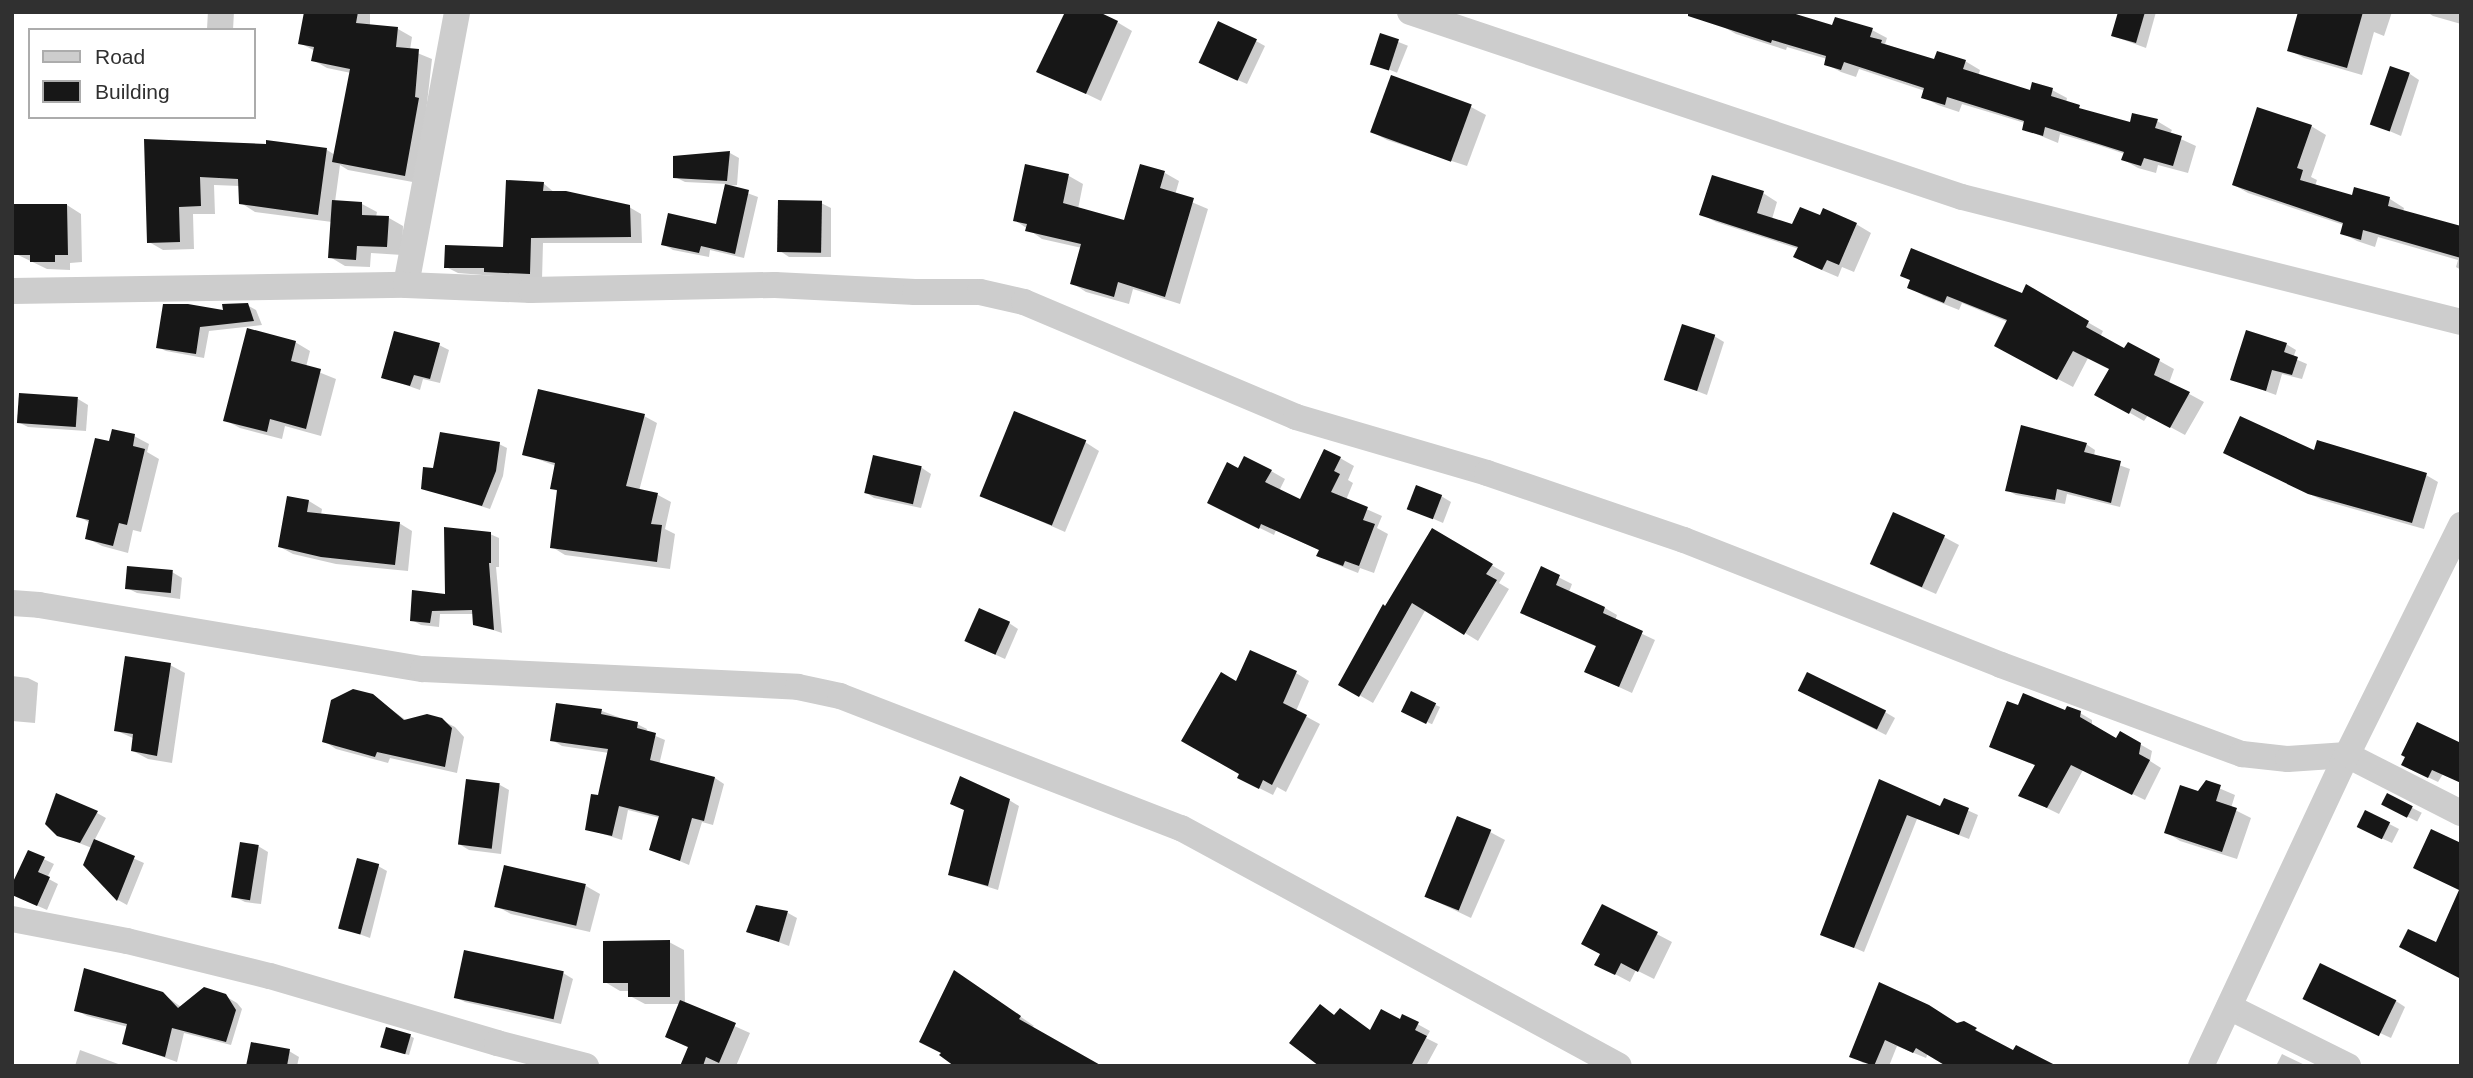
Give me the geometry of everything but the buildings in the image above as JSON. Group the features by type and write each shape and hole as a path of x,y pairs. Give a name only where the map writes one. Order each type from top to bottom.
{"street":[{"path":"406,285 457,12"},
{"path":"1410,12 1962,197 2461,322"},
{"path":"12,291 406,285 531,290 775,285 915,292 979,292 1024,302 1296,417 1487,474 1684,540 2001,665 2242,754 2288,759 2347,755 2461,813"},
{"path":"2202,1066 2347,755 2459,532"},
{"path":"12,603 39,605 423,668 798,687 840,696 1181,828 1619,1066"},
{"path":"12,919 127,941 270,976 497,1043 586,1066"},
{"path":"2228,1007 2348,1066"}]}
